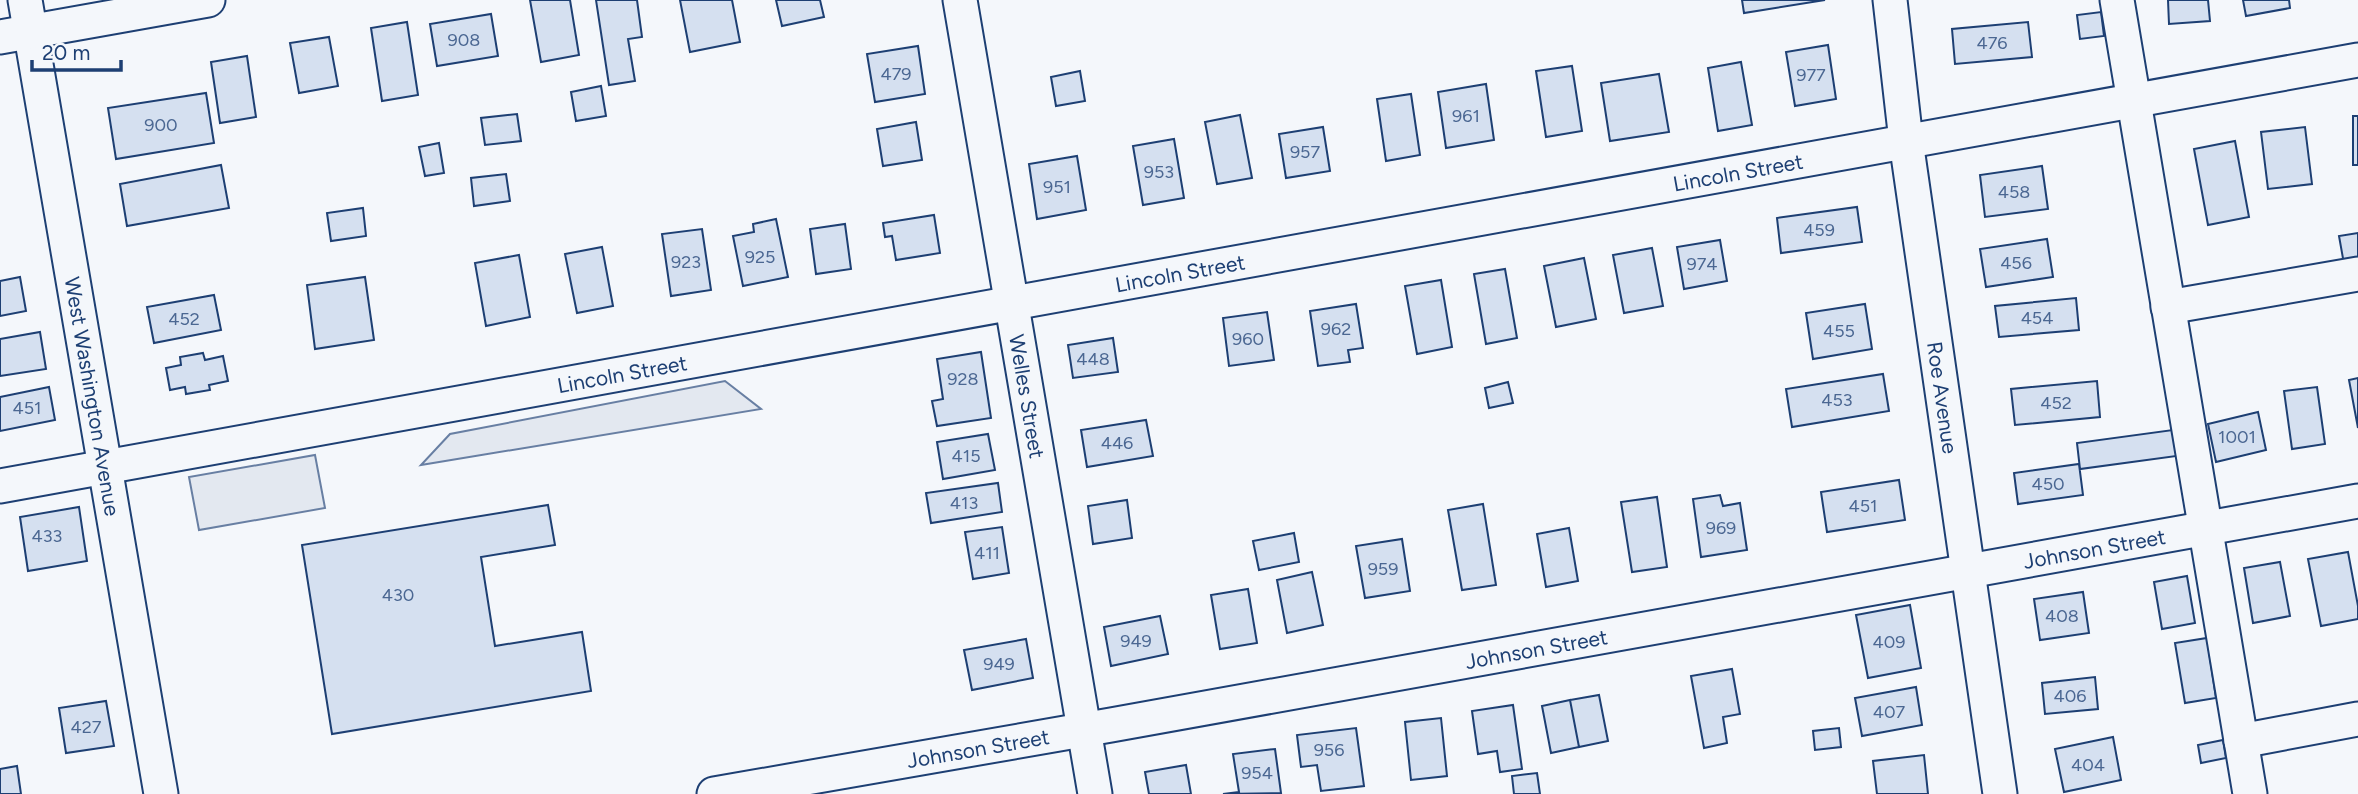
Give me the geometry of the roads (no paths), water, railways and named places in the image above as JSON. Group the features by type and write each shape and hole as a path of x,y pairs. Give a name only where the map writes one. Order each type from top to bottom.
{"street":[{"path":"18,23 208,0"},
{"name":"Welles Street","path":"960,0 1095,794"},
{"name":"Roe Avenue","path":"1890,0 1906,141 2000,794"},
{"path":"2118,0 2250,794"},
{"name":"West Washington Avenue","path":"18,23 106,468 161,794"},
{"name":"Lincoln Street","path":"0,486 2358,60"},
{"path":"2168,307 2358,274"},
{"name":"Johnson Street","path":"714,794 2358,501"},
{"path":"2241,741 2358,719"}]}
